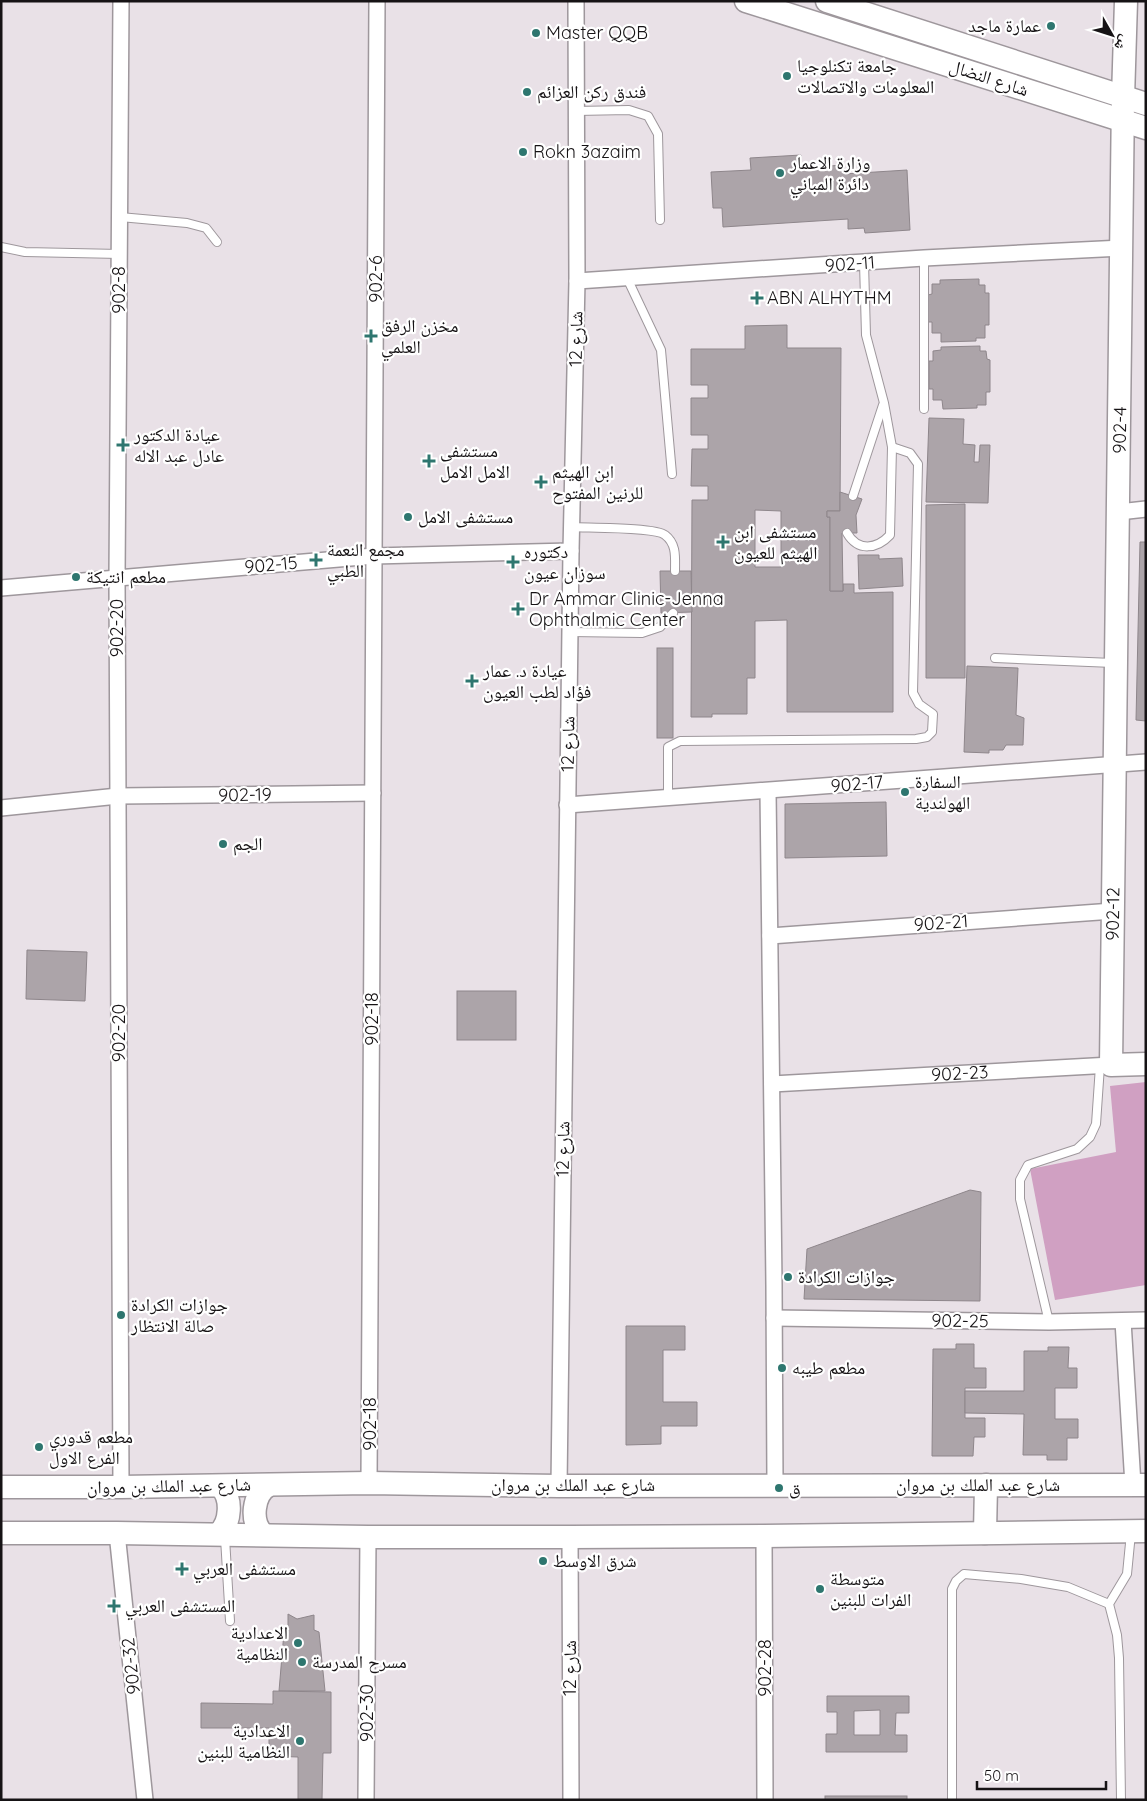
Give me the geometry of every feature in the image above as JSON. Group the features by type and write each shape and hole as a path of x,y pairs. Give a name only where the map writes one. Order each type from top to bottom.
{"street":[{"name":"902-8","path":"117,578 121,1"},
{"name":"902-6","path":"374,556 377,1"},
{"name":"شارع 12","path":"559,1486 571,527 577,280 576,1"},
{"name":"شارع النضال","path":"746,1 1146,128"},
{"name":"شارع النضال","path":"827,1 1146,104"},
{"name":"902-4","path":"1115,763 1123,98 1126,1"},
{"name":"902-11","path":"577,280 924,258 1122,248"},
{"path":"1119,512 1146,510"},
{"name":"902-15","path":"1,588 374,556 571,551"},
{"name":"902-18","path":"370,1482 374,556"},
{"name":"902-20","path":"117,578 121,1487"},
{"name":"902-17","path":"567,805 1146,762"},
{"name":"902-12","path":"1106,1066 1113,911 1115,763"},
{"path":"768,791 775,1485"},
{"name":"902-19","path":"1,808 118,796 373,793"},
{"name":"902-21","path":"770,936 1113,911"},
{"name":"902-23","path":"772,1084 1146,1064"},
{"name":"902-25","path":"774,1318 1048,1322 1146,1320"},
{"path":"1123,1321 1139,1485"},
{"name":"شارع عبد الملك بن مروان","path":"1,1488 220,1486 370,1482 559,1486 1139,1485"},
{"path":"264,1535 260,1532 257,1525 256,1505 260,1492 269,1484"},
{"path":"985,1533 986,1484"},
{"path":"220,1486 226,1495 228,1510 226,1524 221,1534"},
{"path":"1,1533 570,1537 1138,1531"},
{"name":"902-32","path":"117,1533 145,1800"},
{"name":"902-28","path":"764,1536 765,1800"},
{"name":"902-30","path":"366,1800 368,1537"},
{"name":"شارع 12","path":"570,1537 571,1800"}],"lane":[{"path":"576,111 629,110 648,116 658,134 660,220"},
{"path":"120,217 187,223 206,228 217,242"},
{"path":"1,247 25,252 120,254"},
{"path":"924,258 924,409"},
{"path":"847,533 855,543 863,546 874,546 883,542 890,535 892,447 884,404 866,335 864,263"},
{"path":"626,278 661,350 672,474"},
{"path":"853,496 884,404"},
{"path":"668,798 668,747 680,741 916,739 927,736 932,732 933,714 919,704 913,693 918,464 910,453 892,447"},
{"path":"571,527 660,531 672,542 675,552 675,571"},
{"path":"570,632 642,633 660,627 673,613"},
{"path":"995,658 1117,663"},
{"path":"1048,1322 1020,1199 1020,1180 1028,1165 1077,1148 1090,1137 1096,1124 1106,1066"},
{"path":"1121,1800 1119,1658 1117,1635 1109,1604 1127,1574 1138,1531"},
{"path":"221,1534 230,1621"},
{"path":"952,1800 952,1589 956,1581 964,1574 1021,1579 1068,1587 1109,1604"}],"shaded area":[{"path":"1146,1082 1146,1285 1055,1300 1030,1169 1116,1152 1110,1086"}],"building":[{"path":"801,155 801,168 844,165 844,174 907,170 910,230 865,233 864,228 848,229 848,219 723,227 722,208 713,208 711,172 751,170 750,158"},
{"path":"979,279 979,285 985,285 985,293 989,293 989,325 985,325 985,338 976,338 976,341 941,342 941,333 932,333 932,322 928,322 928,295 932,294 932,284 940,284 940,280"},
{"name":"مستشفى ابن الهيثم للعيون","path":"787,325 787,348 841,348 840,511 827,511 827,517 830,517 830,591 843,591 843,584 854,584 854,593 893,592 893,712 787,712 787,620 755,621 755,678 747,678 747,714 712,714 712,717 691,717 692,500 708,500 708,486 691,486 692,449 708,449 708,435 691,435 691,398 708,398 708,385 691,385 691,349 745,349 745,326","holes":["755,510 781,511 781,567 755,567"]},
{"path":"980,346 980,351 986,351 987,359 990,360 990,392 986,392 986,405 977,405 977,408 943,409 942,400 933,400 933,389 929,389 929,361 933,361 933,351 941,350 941,347"},
{"path":"929,418 964,419 963,444 975,445 974,462 979,462 980,445 990,445 988,503 926,502"},
{"path":"840,492 862,499 856,515 857,533 842,533 843,591 830,591 830,517 827,517 827,511 840,511"},
{"path":"965,504 965,678 926,678 926,505"},
{"path":"1140,542 1146,542 1146,721 1136,720"},
{"path":"858,555 879,555 879,559 902,558 903,586 859,589"},
{"path":"660,571 691,571 692,612 661,613"},
{"path":"657,648 673,648 673,738 657,738"},
{"path":"967,666 1018,668 1016,715 1024,718 1023,745 1006,745 1003,750 989,750 989,753 964,752"},
{"path":"886,802 887,856 785,858 785,804"},
{"path":"27,950 87,952 85,1001 26,999"},
{"path":"457,991 516,991 516,1040 457,1040"},
{"path":"970,1190 981,1192 980,1301 804,1299 807,1249"},
{"path":"626,1326 685,1326 685,1350 663,1350 663,1402 697,1402 697,1426 661,1426 661,1444 626,1445"},
{"path":"956,1344 974,1344 974,1368 986,1368 986,1388 965,1388 965,1418 985,1418 985,1437 974,1437 973,1456 932,1456 933,1349 956,1349"},
{"path":"1048,1347 1069,1347 1068,1368 1077,1368 1077,1388 1055,1388 1055,1419 1078,1419 1078,1438 1067,1438 1067,1460 1047,1460 1047,1455 1023,1455 1024,1414 965,1413 965,1391 1024,1391 1024,1351 1048,1351"},
{"name":"مسرح المدرسة","path":"288,1614 297,1619 314,1615 314,1630 319,1632 325,1691 279,1691 284,1632 288,1631"},
{"name":"الاعدادية النظامية للبنين","path":"273,1691 331,1692 331,1753 323,1753 322,1800 298,1800 298,1757 269,1756 269,1728 201,1728 201,1703 273,1704"},
{"path":"827,1696 909,1696 909,1713 896,1713 895,1735 907,1735 907,1752 826,1752 826,1734 837,1734 837,1712 827,1712","holes":["880,1710 880,1735 854,1735 854,1711"]},
{"path":"825,1796 907,1796 907,1800 825,1800"}],"place":[{"name":"عمارة ماجد","path":"1051,26"},
{"name":"Master QQB","path":"536,33"},
{"name":"جامعة تكنلوجيا المعلومات والاتصالات","path":"787,76"},
{"name":"فندق ركن العزائم","path":"527,92"},
{"name":"Rokn 3azaim","path":"523,152"},
{"name":"وزارة الاعمار دائرة المباني","path":"780,173"},
{"name":"ABN ALHYTHM","path":"757,298"},
{"name":"مخزن الرفق العلمي","path":"371,336"},
{"name":"عيادة الدكتور عادل عبد الاله","path":"123,445"},
{"name":"مستشفى الامل الامل","path":"429,461"},
{"name":"ابن الهيثم للرنين المفتوح","path":"541,482"},
{"name":"مستشفى الامل","path":"408,517"},
{"name":"مستشفى ابن الهيثم للعيون","path":"723,542"},
{"name":"مجمع النعمة الطبي","path":"316,560"},
{"name":"دكتوره سوزان عيون","path":"513,562"},
{"name":"مطعم انتيكة","path":"76,577"},
{"name":"Dr Ammar Clinic-Jenna Ophthalmic Center","path":"518,609"},
{"name":"عيادة د. عمار فؤاد لطب العيون","path":"472,681"},
{"name":"السفارة الهولندية","path":"905,792"},
{"name":"الجم","path":"223,844"},
{"name":"جوازات الكرادة","path":"788,1277"},
{"name":"جوازات الكرادة صالة الانتظار","path":"121,1315"},
{"name":"مطعم طيبه","path":"782,1368"},
{"name":"مطعم قدوري الفرع الاول","path":"39,1447"},
{"name":"ق","path":"779,1488"},
{"name":"شرق الاوسط","path":"543,1561"},
{"name":"مستشفى العربي","path":"182,1569"},
{"name":"متوسطة الفرات للبنين","path":"820,1589"},
{"name":"المستشفى العربي","path":"114,1606"},
{"name":"الاعدادية النظامية","path":"298,1643"},
{"name":"مسرح المدرسة","path":"302,1662"},
{"name":"الاعدادية النظامية للبنين","path":"300,1741"}]}
